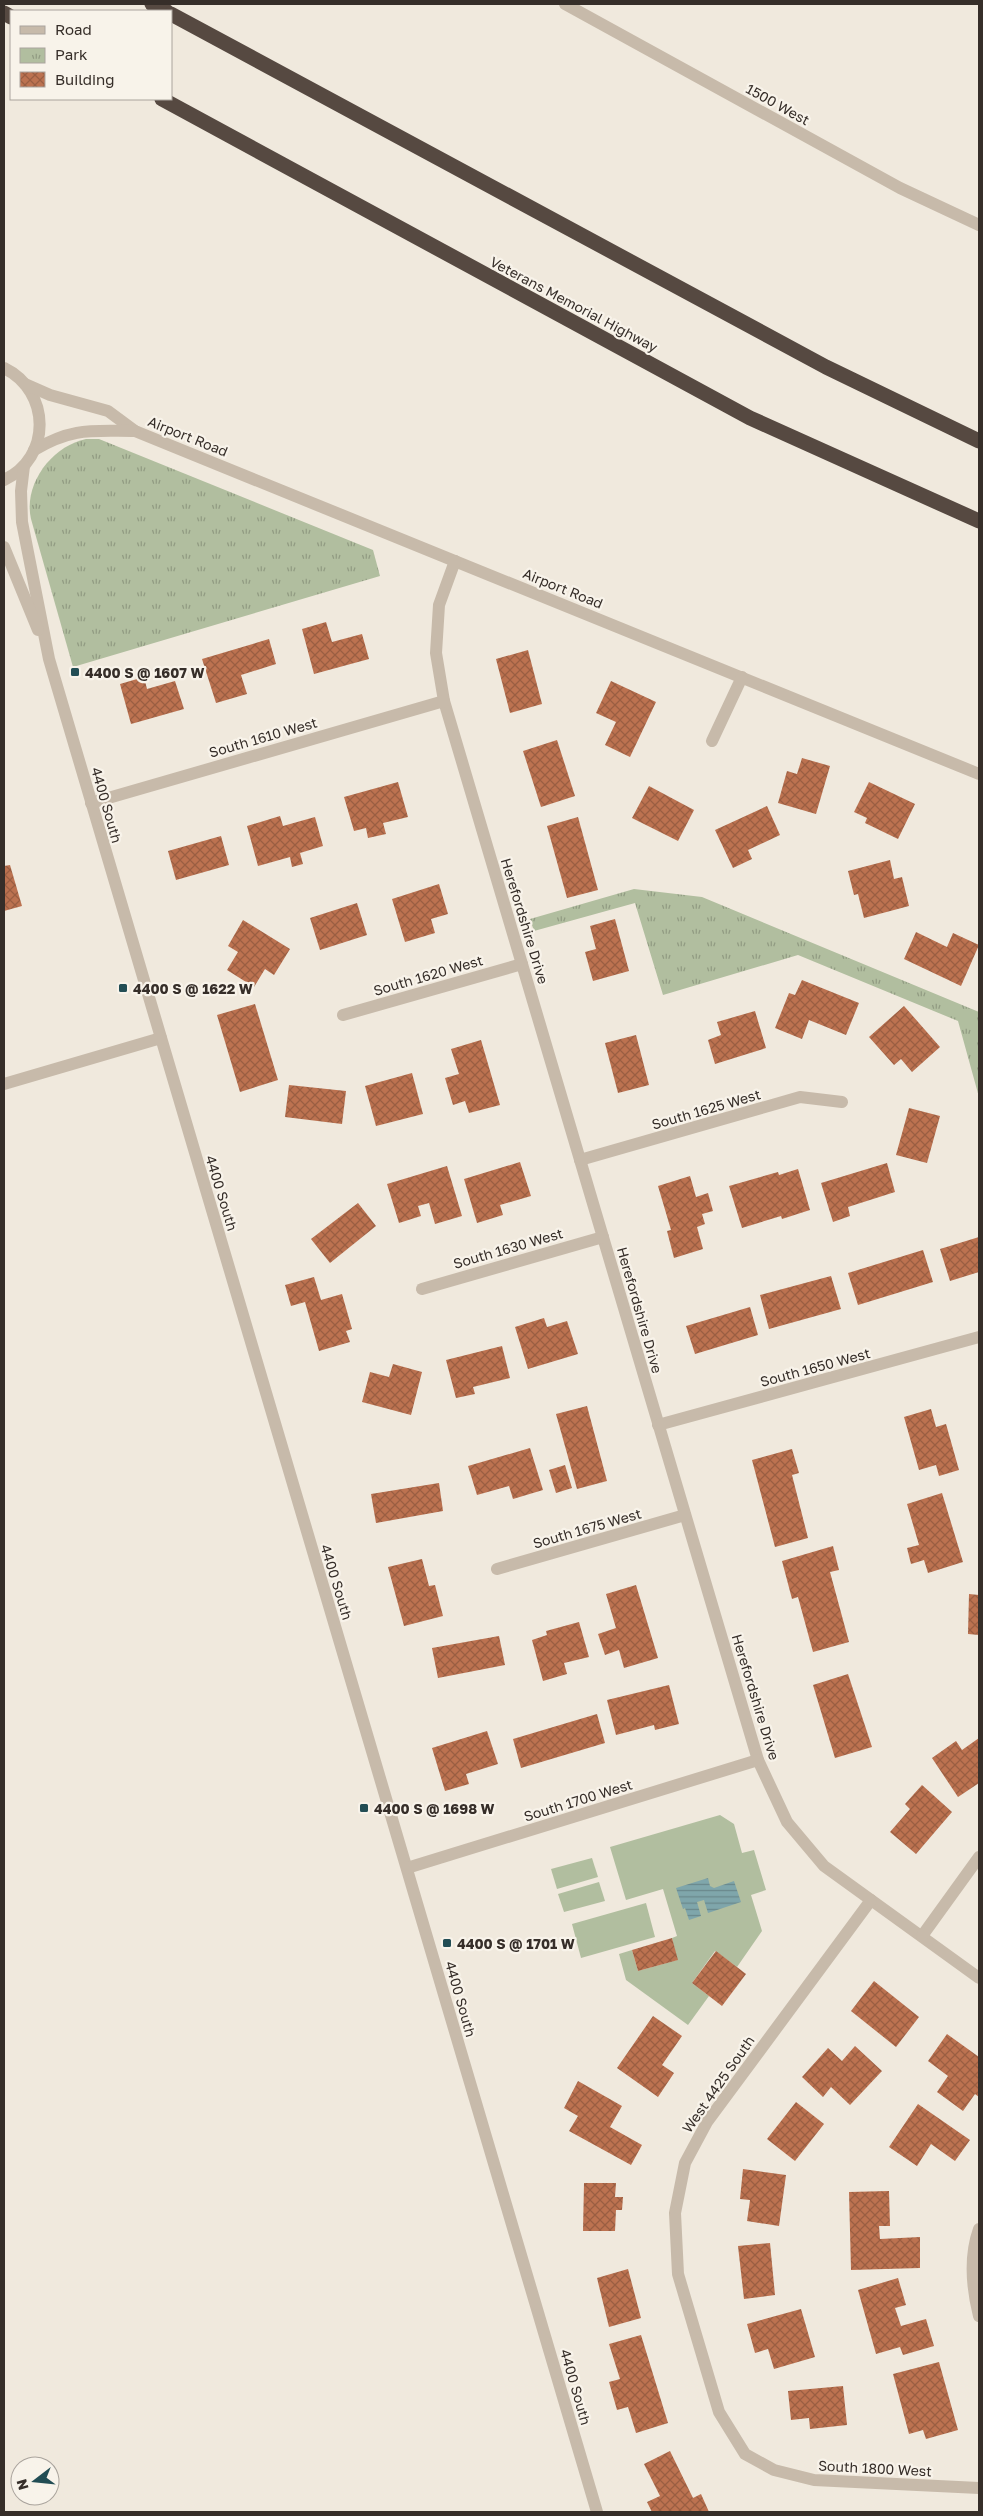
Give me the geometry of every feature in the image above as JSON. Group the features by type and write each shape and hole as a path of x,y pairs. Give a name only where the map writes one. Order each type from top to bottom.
{"highway":[{"path":"152,4 164,10"},
{"path":"172,15 802,354 979,441"},
{"name":"Veterans Memorial Highway","path":"164,100 750,418 979,521"}],"street":[{"name":"1500 West","path":"565,4 900,188 979,225"},
{"path":"4,368 25,384 39,411 40,432 34,450 24,466 4,480"},
{"name":"Airport Road","path":"25,384 50,395 108,411 135,431 979,774"},
{"name":"Airport Road","path":"34,450 54,439 80,430 135,431"},
{"name":"4400 South","path":"24,466 21,490 22,522 49,659 597,2512"},
{"name":"4400 South","path":"4,547 49,659"},
{"name":"Herefordshire Drive","path":"455,561 440,605 436,654 444,701 758,1760 787,1822 824,1866 979,1978"},
{"path":"712,741 742,677"},
{"name":"South 1610 West","path":"91,803 444,701"},
{"name":"South 1620 West","path":"343,1015 522,964"},
{"path":"4,1084 160,1038"},
{"name":"South 1625 West","path":"580,1160 800,1097 842,1102"},
{"name":"South 1630 West","path":"422,1288 603,1237"},
{"name":"South 1650 West","path":"658,1425 979,1337"},
{"name":"South 1675 West","path":"497,1569 685,1516"},
{"name":"South 1700 West","path":"407,1868 758,1760"},
{"path":"922,1936 979,1857"},
{"name":"West 4425 South","path":"745,2454 718,2412 678,2274 675,2213 684,2162 707,2122 871,1900"},
{"path":"979,2229 972,2261 974,2295 979,2316"},
{"name":"South 1800 West","path":"745,2454 774,2470 814,2480 979,2488"}],"green space":[{"path":"86,439 99,439 373,550 380,576 73,667 31,519 30,506 31,493 43,468 62,450"},
{"path":"634,889 702,897 979,1012 979,1097 958,1021 798,955 663,995 635,903 534,931 530,919"},
{"path":"720,1815 734,1824 742,1853 754,1850 766,1890 751,1895 762,1931 737,1967 715,1951 692,1983 709,1996 688,2025 626,1980 619,1954 632,1950 638,1971 677,1960 672,1938 677,1936 663,1889 626,1900 610,1847"},
{"path":"592,1858 598,1877 557,1889 551,1869"},
{"path":"599,1882 605,1901 564,1912 558,1894"},
{"path":"646,1903 655,1937 581,1958 572,1924"}],"water":[{"path":"708,1878 710,1886 714,1888 734,1881 741,1902 708,1913 704,1900 697,1902 701,1916 689,1920 676,1888"}],"building":[{"path":"326,622 332,642 362,634 369,659 314,674 302,629"},
{"path":"269,639 276,664 241,675 247,694 216,703 202,659"},
{"path":"528,650 542,704 510,713 496,659"},
{"path":"144,677 147,689 175,681 184,709 131,724 120,684"},
{"path":"611,681 656,702 630,757 605,745 616,722 596,713"},
{"path":"557,740 575,796 541,807 523,751"},
{"path":"802,758 830,766 816,814 778,803 787,771 797,774"},
{"path":"398,782 408,817 383,823 386,834 368,838 366,828 354,831 344,797"},
{"path":"869,782 915,804 898,839 865,823 867,818 854,812"},
{"path":"649,786 694,810 678,841 632,818"},
{"path":"767,806 780,835 748,850 752,859 733,868 715,830"},
{"path":"280,816 283,826 315,817 323,846 300,853 303,864 292,867 290,857 258,866 247,826"},
{"path":"578,817 598,890 567,898 547,826"},
{"path":"221,836 229,865 176,880 168,851"},
{"path":"890,860 894,879 902,877 909,906 864,918 858,894 854,895 848,871"},
{"path":"10,865 22,906 4,911 4,866"},
{"path":"439,884 448,914 431,919 435,933 405,942 392,899"},
{"path":"357,903 367,935 320,950 310,918"},
{"path":"615,919 629,971 593,981 585,952 596,949 590,926"},
{"path":"243,920 290,949 274,975 265,969 254,987 227,970 238,952 228,946"},
{"path":"916,932 947,947 953,933 979,945 961,986 904,959"},
{"path":"802,980 859,1003 846,1035 809,1020 802,1039 775,1028 789,993 795,995"},
{"path":"255,1004 278,1080 240,1092 217,1015"},
{"path":"904,1006 940,1047 912,1072 901,1059 894,1065 869,1037"},
{"path":"755,1011 766,1048 715,1064 708,1040 721,1035 717,1022"},
{"path":"636,1035 649,1085 618,1093 605,1043"},
{"path":"481,1040 500,1105 469,1113 465,1101 453,1105 445,1078 459,1074 451,1049"},
{"path":"412,1073 423,1114 376,1126 365,1086"},
{"path":"289,1085 346,1091 342,1124 285,1117"},
{"path":"909,1108 940,1116 927,1163 896,1155"},
{"path":"520,1162 531,1196 500,1205 503,1215 477,1223 464,1179"},
{"path":"887,1163 895,1192 848,1207 850,1216 833,1222 821,1183"},
{"path":"447,1166 462,1216 435,1224 429,1203 418,1206 421,1216 399,1223 387,1184"},
{"path":"798,1169 810,1210 782,1219 781,1216 742,1228 729,1186 778,1172 779,1175"},
{"path":"690,1176 696,1197 708,1193 713,1211 702,1214 705,1224 697,1227 703,1249 674,1258 667,1231 671,1230 658,1186"},
{"path":"358,1203 376,1226 330,1263 311,1239"},
{"path":"979,1237 979,1272 950,1281 940,1249"},
{"path":"923,1250 933,1282 858,1305 848,1273"},
{"path":"831,1276 841,1309 769,1329 760,1295"},
{"path":"314,1277 321,1300 342,1294 352,1329 346,1331 350,1342 319,1351 305,1302 291,1306 285,1285"},
{"path":"750,1307 758,1335 695,1354 686,1326"},
{"path":"544,1318 547,1327 567,1321 578,1354 528,1369 515,1327"},
{"path":"502,1346 510,1378 473,1387 475,1394 456,1398 446,1360"},
{"path":"393,1364 422,1372 411,1415 362,1402 370,1372 389,1377"},
{"path":"587,1406 607,1481 577,1489 556,1414"},
{"path":"931,1409 936,1427 946,1424 959,1470 939,1476 936,1465 919,1470 904,1417"},
{"path":"530,1448 543,1490 513,1499 509,1486 477,1495 468,1466"},
{"path":"792,1449 799,1473 792,1475 808,1538 775,1547 752,1460"},
{"path":"565,1465 572,1488 556,1493 549,1470"},
{"path":"439,1483 443,1511 376,1523 371,1494"},
{"path":"942,1493 963,1562 928,1573 924,1560 911,1564 907,1548 919,1545 907,1504"},
{"path":"833,1546 839,1570 830,1572 849,1642 813,1652 798,1597 792,1599 782,1561"},
{"path":"422,1559 429,1586 435,1585 443,1616 404,1626 388,1567"},
{"path":"636,1585 658,1658 624,1668 619,1650 605,1655 598,1634 616,1628 606,1594"},
{"path":"969,1594 979,1595 979,1635 968,1634"},
{"path":"579,1622 589,1657 564,1663 567,1674 543,1681 532,1640 547,1635 546,1631"},
{"path":"499,1636 505,1665 438,1678 432,1648"},
{"path":"848,1674 872,1747 835,1758 813,1685"},
{"path":"669,1685 679,1724 655,1730 654,1725 616,1735 607,1700"},
{"path":"597,1714 605,1743 521,1768 513,1739"},
{"path":"487,1731 498,1764 466,1774 469,1784 445,1791 432,1748"},
{"path":"979,1738 979,1783 958,1797 932,1758 956,1741 962,1750"},
{"path":"922,1785 952,1812 916,1854 890,1832 910,1809 905,1804"},
{"path":"672,1938 678,1960 638,1971 632,1950"},
{"path":"716,1951 746,1974 722,2006 692,1983"},
{"path":"874,1981 919,2017 896,2047 851,2011"},
{"path":"653,2016 682,2036 662,2065 674,2073 658,2097 617,2068"},
{"path":"947,2034 979,2057 979,2097 975,2094 963,2111 937,2092 948,2076 928,2061"},
{"path":"855,2046 882,2071 850,2105 831,2087 823,2097 802,2077 828,2048 842,2061"},
{"path":"578,2081 622,2106 610,2127 642,2145 631,2165 569,2131 578,2116 564,2108"},
{"path":"796,2102 824,2124 795,2161 767,2139"},
{"path":"918,2104 970,2140 955,2161 931,2144 917,2166 889,2147"},
{"path":"743,2169 786,2175 779,2226 747,2221 750,2200 740,2199"},
{"path":"584,2183 616,2183 615,2197 623,2197 622,2210 616,2210 615,2231 583,2231"},
{"path":"889,2191 890,2226 879,2226 880,2239 920,2237 920,2268 851,2270 849,2192"},
{"path":"770,2243 775,2295 744,2299 738,2246"},
{"path":"628,2269 641,2318 609,2327 597,2278"},
{"path":"898,2278 906,2305 895,2308 901,2326 926,2319 934,2346 903,2355 900,2347 876,2354 858,2290"},
{"path":"801,2309 815,2357 774,2369 768,2349 755,2353 747,2324"},
{"path":"641,2335 668,2423 636,2433 628,2407 617,2410 609,2382 620,2379 609,2344"},
{"path":"939,2362 958,2430 926,2439 923,2430 909,2434 893,2374"},
{"path":"843,2386 847,2425 810,2429 809,2418 791,2420 788,2391"},
{"path":"670,2451 693,2498 701,2494 709,2512 652,2512 647,2502 660,2496 644,2464"}],"place":[{"name":"4400 S @ 1607 W","path":"75,672"},
{"name":"4400 S @ 1622 W","path":"123,988"},
{"name":"4400 S @ 1698 W","path":"364,1808"},
{"name":"4400 S @ 1701 W","path":"447,1943"}]}
